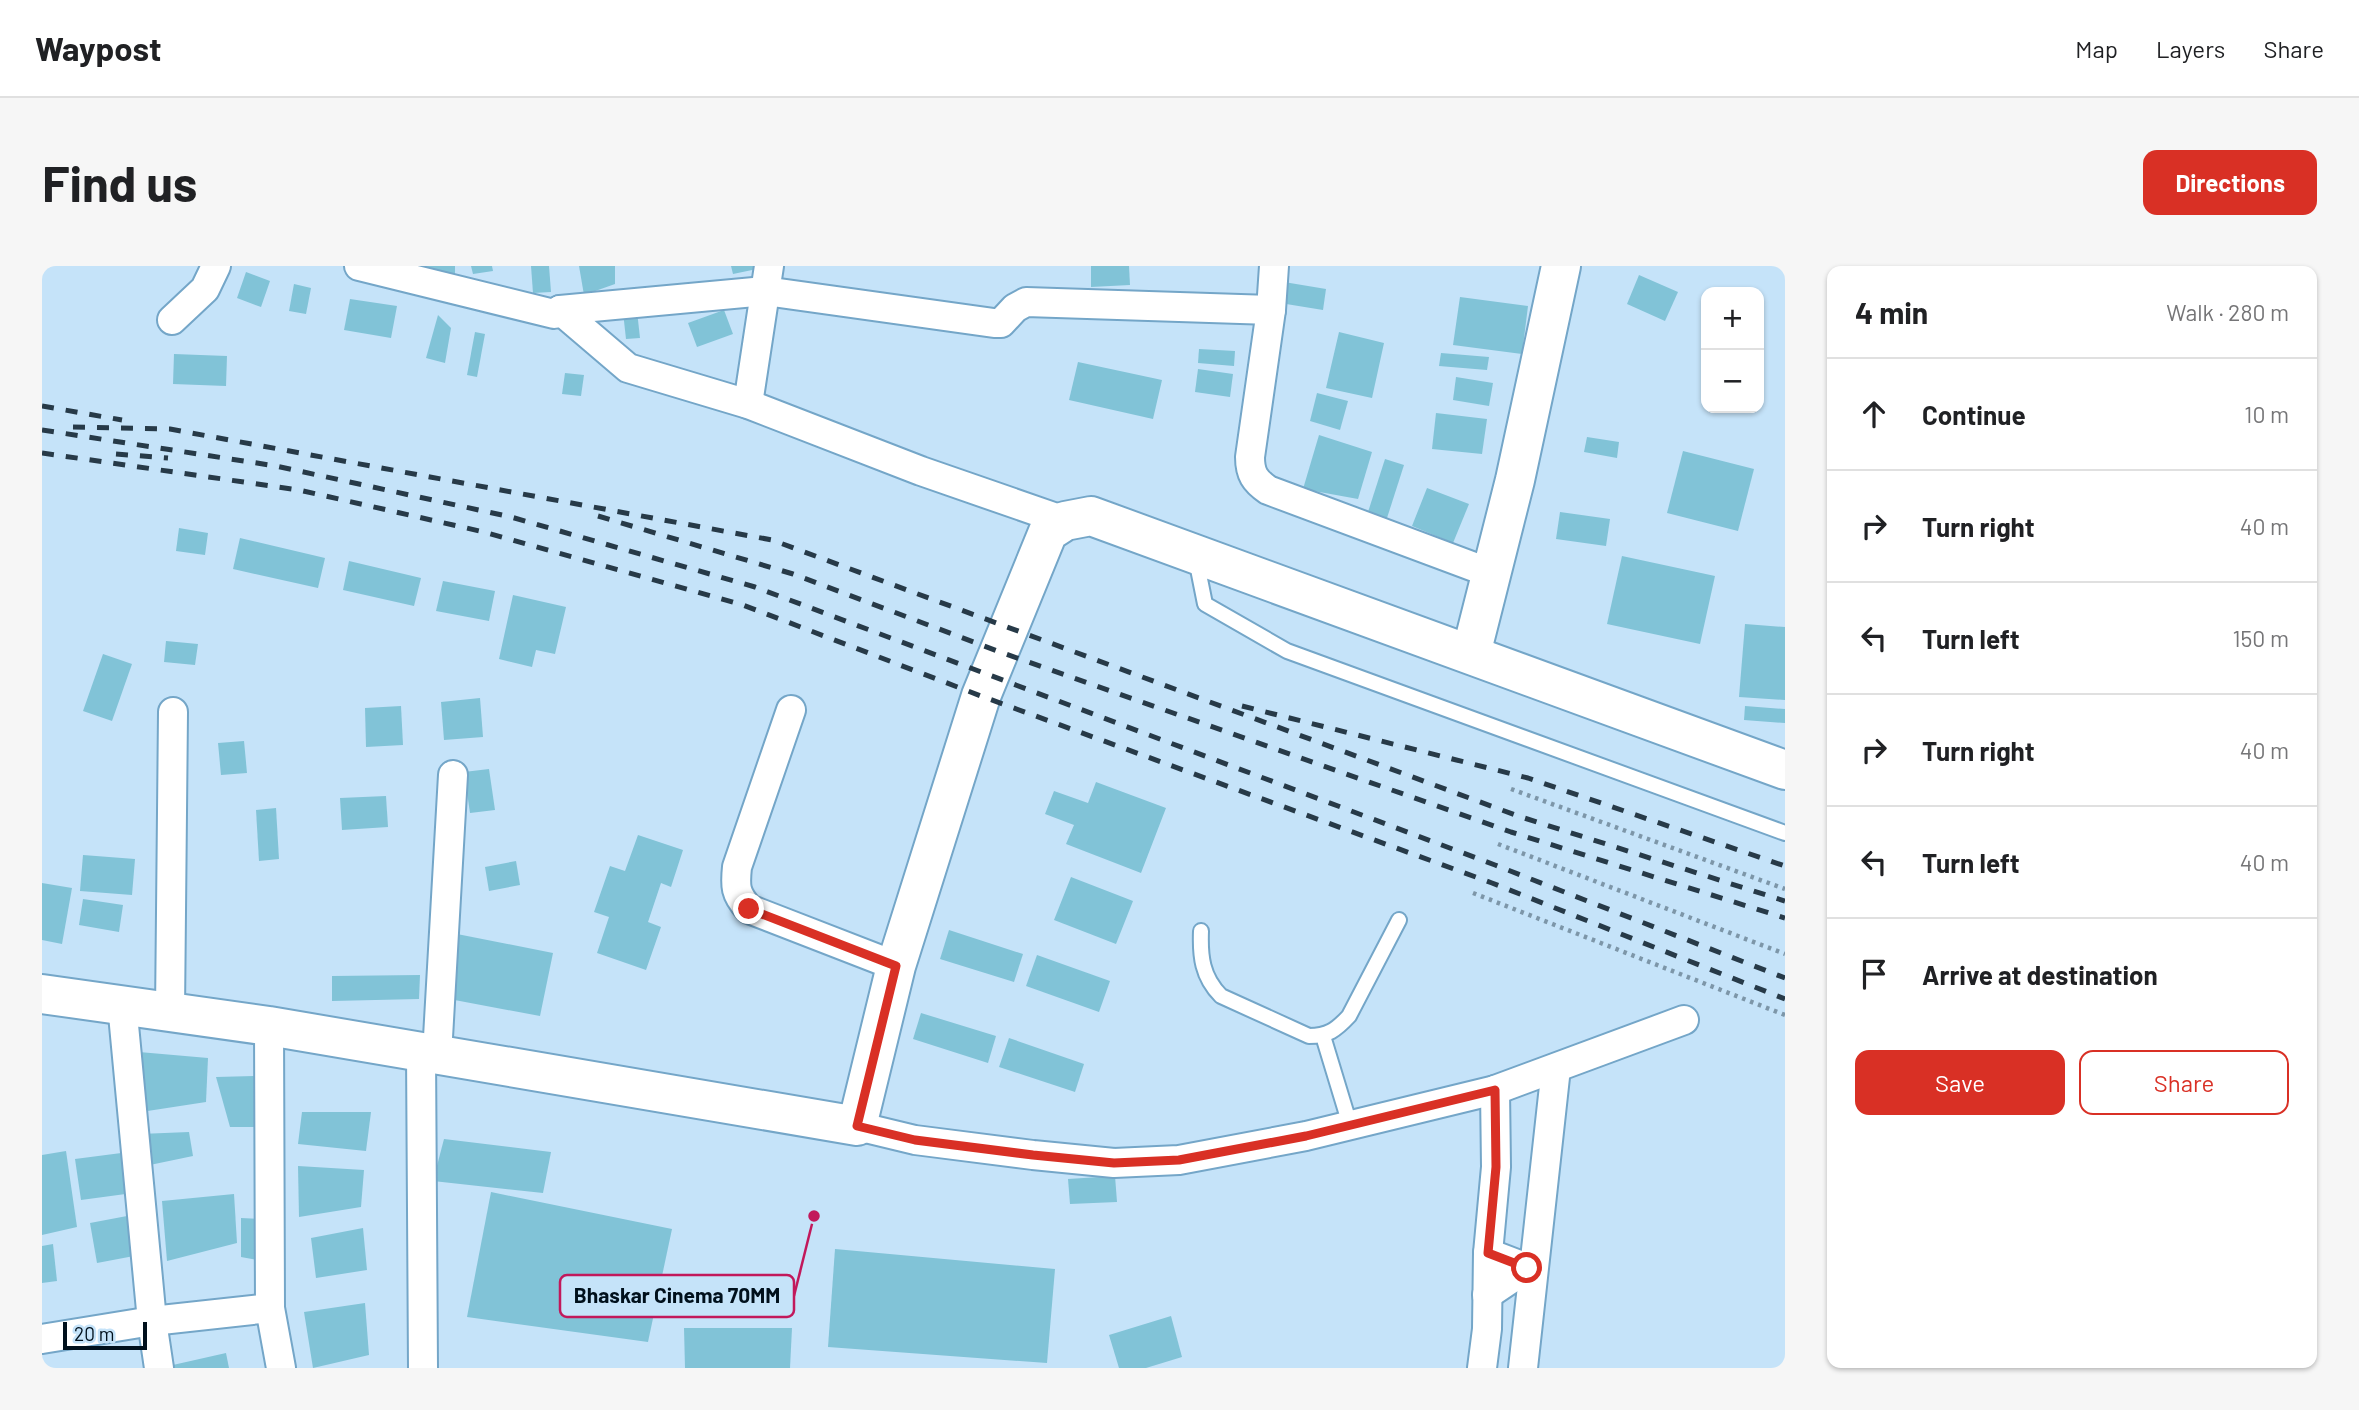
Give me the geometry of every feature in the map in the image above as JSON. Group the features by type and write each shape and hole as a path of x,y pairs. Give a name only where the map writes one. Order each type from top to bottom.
{"street":[{"path":"172,320 205,289 216,266"},
{"path":"359,266 401,271 554,314 560,310 767,279 994,323 1001,323 1015,308 1026,302 1271,310"},
{"path":"1274,266 1271,310 1250,457 1250,469 1258,484 1493,574"},
{"path":"1471,654 1493,574 1561,266"},
{"path":"748,404 767,279"},
{"path":"560,310 628,368 748,404 921,471 1065,520"},
{"path":"857,1126 896,966 981,696 1048,532 1065,520 1091,516 1785,770"},
{"path":"791,710 737,867 738,898 749,909 896,966"},
{"path":"170,1012 173,712"},
{"path":"423,1368 429,1054 453,775"},
{"path":"42,994 269,1027 857,1126 915,1140 1114,1163 1179,1160 1350,1125 1495,1090 1684,1020"},
{"path":"122,1004 152,1321 159,1368"},
{"path":"269,1027 270,1308 281,1368"},
{"path":"1523,1368 1556,1068"},
{"path":"1482,1368 1487,1329 1488,1253 1496,1167 1495,1090"},
{"path":"1487,1295 1527,1268 1488,1253"},
{"path":"42,1339 152,1321 270,1308"}],"lane":[{"path":"1196,556 1205,604 1287,651 1785,833"},
{"path":"1201,930 1200,953 1204,971 1211,986 1221,996 1309,1036 1323,1036 1337,1029 1349,1016 1399,920"},
{"path":"1323,1036 1350,1125"}],"path":[{"path":"1511,789 1785,889"},
{"path":"1498,844 1785,954"},
{"path":"1473,893 1785,1015"}],"building":[{"path":"422,266 455,266 455,274 423,277"},
{"path":"471,266 492,266 493,271 473,274"},
{"path":"531,266 549,266 551,292 533,293"},
{"path":"579,266 615,266 615,284 584,295"},
{"path":"731,266 767,266 767,267 733,274"},
{"path":"1091,266 1129,266 1130,285 1091,287"},
{"path":"246,272 270,281 261,307 237,298"},
{"path":"1639,275 1678,292 1665,321 1627,304"},
{"path":"1284,282 1326,289 1323,310 1280,303"},
{"path":"294,284 311,288 306,314 289,311"},
{"path":"1460,297 1528,306 1522,354 1453,345"},
{"path":"350,299 397,306 391,338 344,330"},
{"path":"724,310 733,334 697,347 688,323"},
{"path":"637,311 640,338 626,339 623,312"},
{"path":"438,315 451,328 445,363 426,358"},
{"path":"475,332 485,334 477,377 467,375"},
{"path":"1339,332 1384,343 1372,398 1326,388"},
{"path":"1199,349 1235,351 1234,366 1198,363"},
{"path":"1441,353 1489,357 1487,370 1439,366"},
{"path":"174,354 227,356 226,386 173,384"},
{"path":"1078,362 1162,380 1153,419 1069,400"},
{"path":"1198,369 1233,374 1230,397 1195,392"},
{"path":"565,373 584,375 581,396 562,394"},
{"path":"1456,377 1493,383 1489,406 1453,400"},
{"path":"1317,393 1348,401 1340,430 1310,421"},
{"path":"1436,413 1487,419 1482,454 1432,449"},
{"path":"1319,435 1372,452 1358,499 1303,489"},
{"path":"1587,437 1619,442 1617,458 1584,452"},
{"path":"1683,451 1754,469 1738,531 1667,513"},
{"path":"1385,459 1404,465 1387,518 1368,512"},
{"path":"1427,488 1469,504 1453,543 1412,526"},
{"path":"1560,512 1610,519 1606,546 1556,539"},
{"path":"179,528 208,533 205,555 176,551"},
{"path":"240,538 325,558 318,588 233,569"},
{"path":"1622,556 1715,576 1700,644 1607,624"},
{"path":"349,561 421,578 414,606 343,590"},
{"path":"443,581 495,591 489,621 436,611"},
{"path":"513,595 566,607 555,654 536,650 532,667 499,659"},
{"path":"1745,624 1785,627 1785,700 1739,697"},
{"path":"166,641 198,644 195,665 164,662"},
{"path":"103,654 132,664 112,721 83,711"},
{"path":"480,698 483,737 444,740 441,702"},
{"path":"401,706 403,745 366,747 365,708"},
{"path":"1745,706 1785,709 1785,723 1744,720"},
{"path":"244,741 247,773 221,775 218,743"},
{"path":"489,769 495,810 470,813 464,772"},
{"path":"1096,782 1166,808 1141,873 1066,844 1074,825 1045,814 1054,791 1088,803"},
{"path":"386,796 388,827 342,830 340,798"},
{"path":"276,808 279,859 259,861 256,810"},
{"path":"638,835 683,850 671,887 661,883 648,922 661,927 646,970 597,953 609,917 594,912 610,866 625,871"},
{"path":"83,855 135,859 132,895 80,891"},
{"path":"516,861 520,885 489,891 485,867"},
{"path":"1071,877 1133,901 1116,944 1054,920"},
{"path":"42,883 72,888 62,944 42,940"},
{"path":"83,899 123,905 119,932 79,925"},
{"path":"949,930 1023,954 1014,982 940,959"},
{"path":"457,934 553,953 540,1016 444,998"},
{"path":"1037,955 1110,981 1099,1012 1026,986"},
{"path":"420,975 419,999 332,1001 332,976"},
{"path":"921,1013 996,1036 988,1063 913,1039"},
{"path":"1009,1038 1084,1064 1075,1092 999,1067"},
{"path":"139,1052 208,1058 206,1102 141,1112"},
{"path":"254,1076 258,1127 230,1127 216,1077"},
{"path":"302,1112 371,1112 366,1151 298,1144"},
{"path":"189,1132 193,1156 145,1166 140,1134"},
{"path":"444,1139 551,1152 543,1193 433,1181"},
{"path":"66,1151 77,1227 42,1235 42,1155"},
{"path":"129,1152 133,1193 81,1200 75,1159"},
{"path":"298,1166 364,1170 361,1207 299,1217"},
{"path":"1115,1176 1117,1202 1070,1204 1068,1179"},
{"path":"491,1192 672,1229 648,1342 467,1317"},
{"path":"234,1194 237,1243 167,1261 162,1201"},
{"path":"127,1216 134,1256 97,1263 90,1223"},
{"path":"241,1218 262,1219 263,1261 241,1257"},
{"path":"363,1228 367,1270 316,1278 311,1238"},
{"path":"53,1244 57,1281 42,1283 42,1246"},
{"path":"835,1249 1055,1269 1047,1363 828,1347"},
{"path":"365,1303 369,1355 313,1368 304,1312"},
{"path":"1171,1316 1182,1357 1146,1368 1119,1368 1109,1335"},
{"path":"684,1328 792,1328 790,1368 685,1368"},
{"path":"226,1353 229,1368 164,1368 164,1367"}],"railway":[{"path":"42,406 122,420"},
{"path":"73,427 170,429 772,540 1518,816 1785,901"},
{"path":"42,430 276,466 511,517 755,587 1495,865 1785,978"},
{"path":"42,453 299,490 484,532 743,605 981,696 1492,883 1785,999"},
{"path":"116,454 168,458"},
{"path":"598,516 793,574 1000,652 1511,832 1785,918"},
{"path":"1242,706 1528,778 1785,866"}],"place":[{"name":"Bhaskar Cinema 70MM","path":"814,1216"}],"route":[{"path":"749,909 896,966 857,1126 915,1140 1033,1155 1114,1163 1179,1160 1306,1136 1495,1090 1496,1167 1488,1253 1527,1268"}]}
